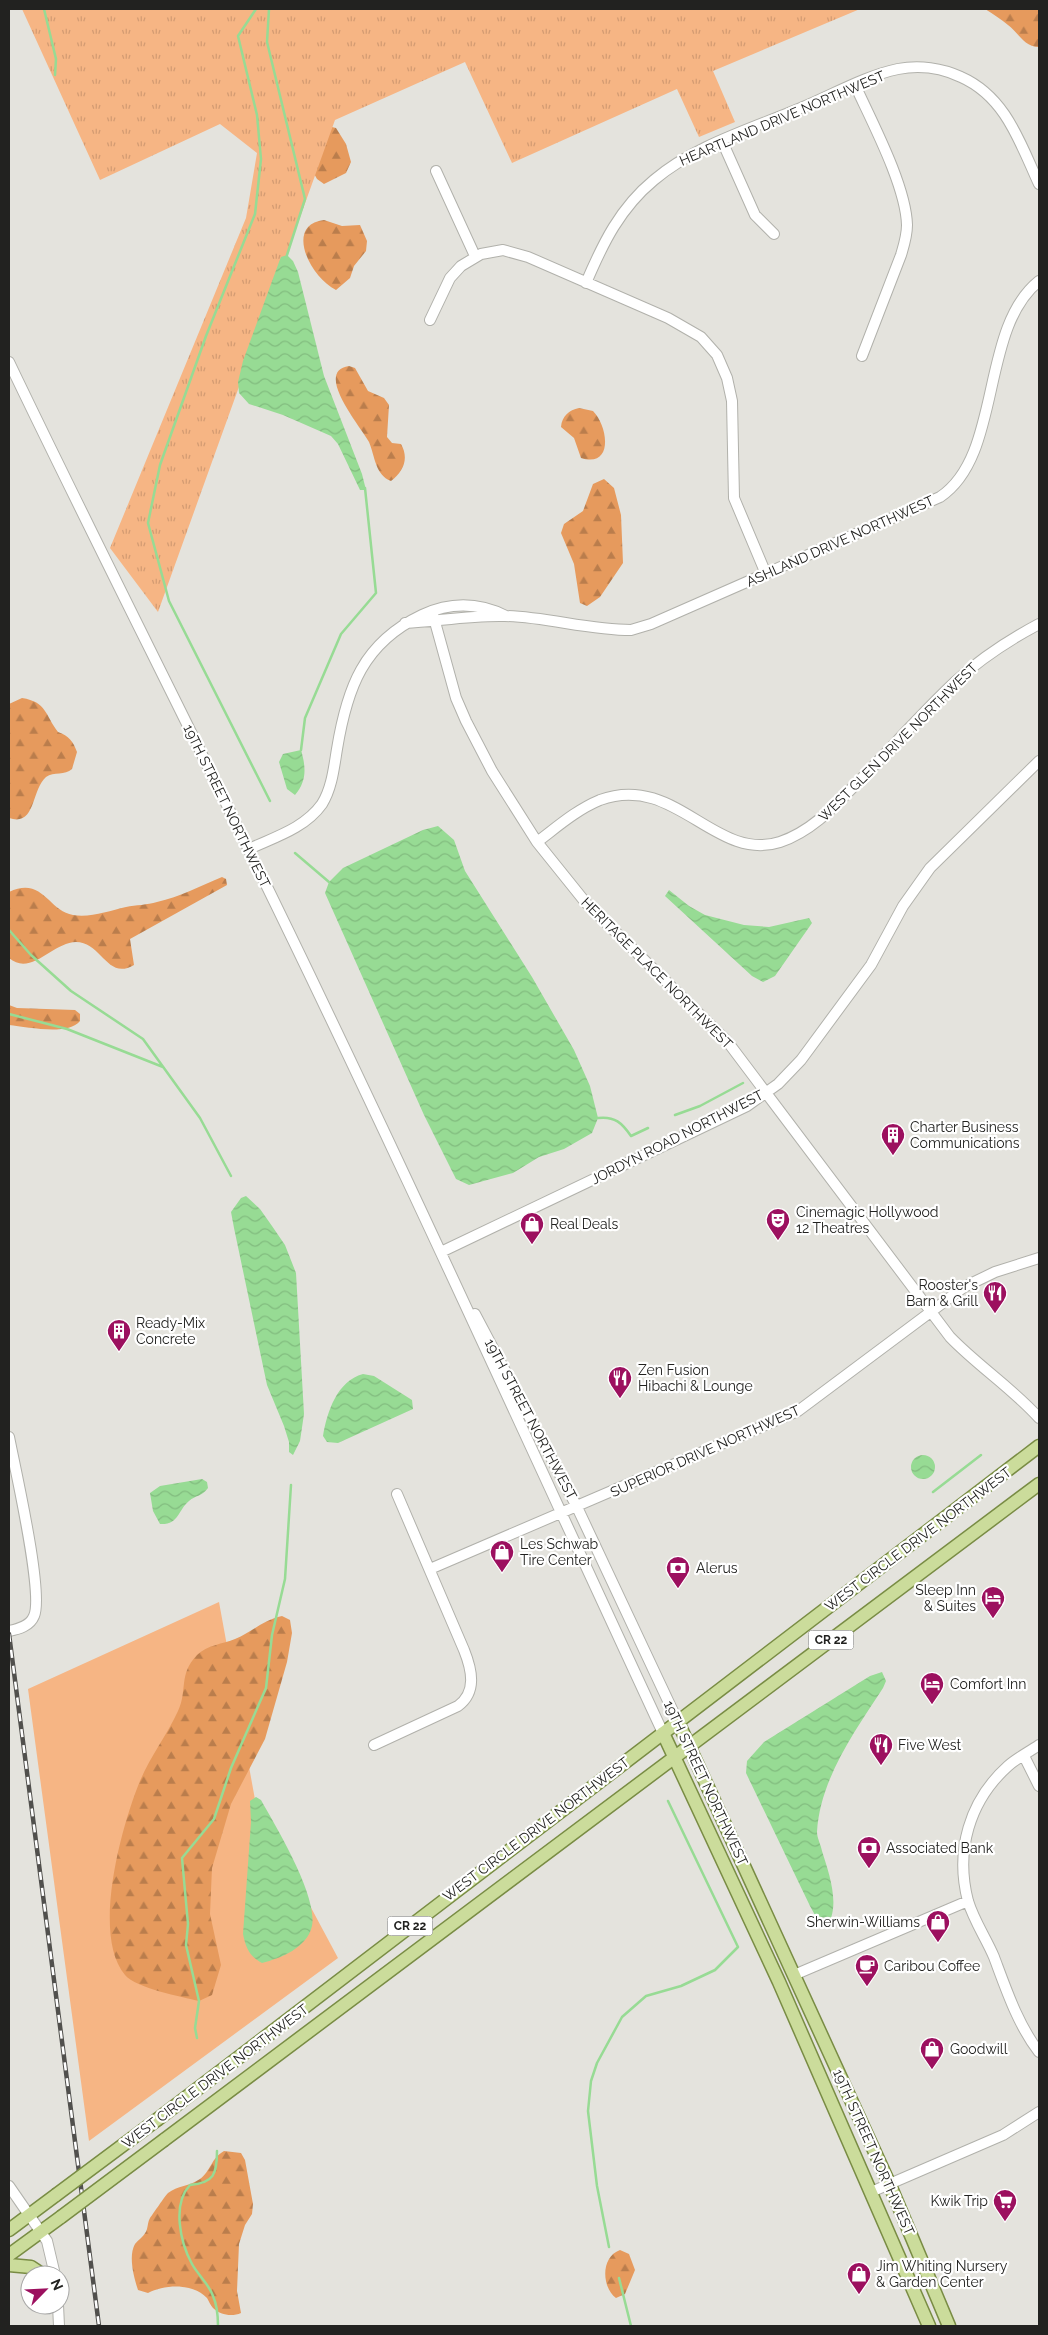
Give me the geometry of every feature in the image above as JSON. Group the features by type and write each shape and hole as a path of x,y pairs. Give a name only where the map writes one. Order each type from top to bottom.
{"main road":[{"name":"WEST CIRCLE DRIVE NORTHWEST","path":"9,2230 158,2120 1039,1446"},
{"name":"WEST CIRCLE DRIVE NORTHWEST","path":"9,2255 1039,1484"},
{"name":"19TH STREET NORTHWEST","path":"678,1722 889,2183 948,2326"},
{"name":"19TH STREET NORTHWEST","path":"663,1733 775,1973 929,2326"}],"street":[{"name":"HEARTLAND DRIVE NORTHWEST","path":"586,283 614,224 634,198 674,165 722,141 855,85 890,72 908,68 936,69 963,77 987,93 1004,112 1039,184"},
{"path":"855,85 898,183 907,225 906,238 901,255 862,356"},
{"path":"722,141 752,208 760,220 774,234"},
{"path":"436,171 475,256"},
{"path":"430,320 450,278 461,266 475,256 495,251 511,251 682,324 701,337 716,355 730,390 734,498 766,574"},
{"name":"ASHLAND DRIVE NORTHWEST","path":"406,623 435,621 451,617 506,616 631,630 651,624 933,501 955,485 966,469 975,447 1013,315 1030,290 1039,281"},
{"name":"19TH STREET NORTHWEST","path":"9,362 249,849 441,1252 560,1514 663,1733"},
{"name":"ASHLAND DRIVE NORTHWEST","path":"249,849 293,829 311,818 323,802 331,783 345,705 353,683 376,648 406,623 432,610 448,606 473,605 491,608 506,616"},
{"name":"HERITAGE PLACE NORTHWEST","path":"432,610 456,698 466,721 492,770 537,842 586,903 727,1041 930,1311 966,1354 1012,1390 1039,1418"},
{"name":"WEST GLEN DRIVE NORTHWEST","path":"537,842 584,807 619,796 640,796 662,801 684,811 722,836 750,845 778,842 807,830 834,806 955,682 980,661 1039,624"},
{"name":"JORDYN ROAD NORTHWEST","path":"441,1252 739,1110 766,1093 801,1060 870,965 903,906 930,868 1039,761"},
{"name":"19TH STREET NORTHWEST","path":"441,1252 522,1398 577,1507 678,1722"},
{"name":"SUPERIOR DRIVE NORTHWEST","path":"430,1569 798,1411 930,1311 979,1279 1039,1258"},
{"path":"9,1437 24,1513 37,1606 32,1621 20,1629 9,1631"},
{"path":"374,1745 450,1711 463,1702 470,1689 471,1669 468,1660 397,1494"},
{"path":"1039,1745 1009,1765 984,1793 972,1816 963,1853 968,1901 1021,2021 1032,2043 1039,2052"},
{"path":"1024,1756 1039,1786"},
{"path":"794,1975 968,1901"},
{"path":"871,2192 996,2138 1039,2112"},
{"path":"9,2186 41,2231 50,2250 53,2265"}],"green space":[{"path":"22,9 860,9 713,71 735,122 699,137 677,89 512,163 465,62 335,120 158,612 110,548 246,218 257,153 220,124 100,180"},
{"path":"985,9 1039,9 1039,47 1029,45 1012,28"},
{"path":"328,126 336,128 346,144 351,162 346,173 324,184 317,179 312,170"},
{"path":"324,220 342,226 360,225 367,241 366,251 354,266 350,278 336,290 326,283 310,263 303,241 305,231 312,224"},
{"path":"349,366 355,368 368,391 384,398 389,405 387,437 392,443 401,444 405,454 402,469 391,481 379,470 369,442 342,400 337,388 336,378 339,370"},
{"path":"579,408 593,411 602,426 605,444 599,457 592,459 581,458 574,438 561,427 567,414"},
{"path":"604,479 614,488 621,515 623,563 600,597 587,606 580,603 574,564 561,533 564,524 583,511 593,484"},
{"path":"22,698 41,706 58,732 70,739 77,752 72,769 46,777 41,783 29,812 24,817 18,819 9,818 9,704"},
{"path":"222,877 226,879 227,885 130,939 134,965 125,969 111,965 92,948 76,942 67,943 26,964 17,963 9,958 9,892 20,888 30,888 38,891 64,912 86,916 165,900"},
{"path":"9,1005 17,1008 75,1010 80,1014 80,1021 74,1026 57,1029 37,1029 9,1025"},
{"path":"219,1602 256,1805 338,1958 89,2141 28,1689"},
{"path":"282,1616 290,1620 292,1633 287,1662 265,1739 231,1804 212,1868 210,1914 221,1965 212,1995 199,2001 149,1988 131,1980 125,1975 115,1957 110,1934 113,1879 118,1851 133,1800 144,1772 178,1711 183,1696 185,1676 191,1662 205,1649 235,1639 269,1620"},
{"path":"224,2151 241,2153 245,2160 253,2204 252,2214 245,2225 239,2244 237,2291 241,2313 234,2315 226,2315 219,2312 211,2306 207,2298 201,2293 187,2287 162,2288 148,2293 138,2290 132,2261 135,2244 145,2234 149,2219 166,2195 204,2176 216,2157"},
{"path":"620,2250 629,2254 635,2270 625,2294 616,2298 608,2287 605,2273 609,2259"}],"water":[{"path":"287,255 293,261 298,272 324,376 362,474 366,490 360,490 338,444 331,436 283,415 249,404 239,393 238,382 243,361 281,257"},
{"path":"301,750 304,774 302,784 295,795 287,789 279,762 283,754"},
{"path":"438,826 454,840 465,871 532,977 574,1050 590,1086 598,1118 592,1133 564,1149 539,1157 513,1173 469,1185 456,1179 424,1115 325,893 329,882 343,868 423,830"},
{"path":"669,890 689,906 705,915 744,925 769,927 809,918 812,923 775,976 763,982 752,976 665,896"},
{"path":"246,1196 260,1209 285,1245 296,1273 304,1414 300,1441 293,1455 289,1452 289,1442 284,1426 267,1385 231,1212 241,1198"},
{"path":"363,1374 374,1376 412,1400 413,1409 338,1443 327,1442 323,1436 327,1417 335,1399 346,1383"},
{"path":"923,1455 931,1459 935,1467 931,1475 923,1479 915,1475 911,1467 915,1459"},
{"path":"202,1479 207,1482 208,1488 189,1501 175,1520 166,1524 160,1524 153,1511 150,1493 160,1486"},
{"path":"882,1672 886,1681 883,1688 841,1756 825,1793 817,1832 833,1893 833,1910 831,1918 816,1917 746,1773 747,1761 764,1742 870,1676"},
{"path":"256,1797 261,1800 294,1862 309,1897 312,1913 312,1926 309,1934 299,1946 285,1955 262,1963 249,1951 243,1934 251,1822 250,1801"}],"waterway":[{"path":"44,9 56,59 55,75"},
{"path":"256,9 238,36 257,115 261,159 255,214 206,336 160,465 148,523 169,601 270,801"},
{"path":"269,9 267,42 305,199 287,255"},
{"path":"301,750 305,718 341,634 376,593 365,488"},
{"path":"295,853 329,882"},
{"path":"9,930 31,955 71,991 143,1039 200,1118 231,1176"},
{"path":"9,1014 67,1029 163,1067"},
{"path":"675,1115 700,1106 743,1083"},
{"path":"598,1118 609,1118 618,1121 631,1136 648,1128"},
{"path":"933,1492 981,1455"},
{"path":"197,2038 195,2028 199,2001 186,1945 188,1924 182,1858 214,1819 231,1768 266,1688 272,1635 285,1579 291,1485"},
{"path":"609,2247 597,2186 588,2111 591,2081 597,2063 622,2017 646,1996 681,1986 715,1970 738,1947 668,1801"},
{"path":"217,2151 216,2166 212,2176 204,2182 190,2185 184,2193 181,2202 180,2223 181,2234 188,2255 214,2300 218,2326"},
{"path":"619,2278 631,2326"}],"railway":[{"path":"9,1634 99,2326"}],"place":[{"name":"Charter Business Communications","path":"893,1156"},
{"name":"Cinemagic Hollywood 12 Theatres","path":"778,1241"},
{"name":"Real Deals","path":"532,1245"},
{"name":"Rooster's Barn & Grill","path":"995,1314"},
{"name":"Ready-Mix Concrete","path":"119,1352"},
{"name":"Zen Fusion Hibachi & Lounge","path":"620,1399"},
{"name":"Les Schwab Tire Center","path":"502,1573"},
{"name":"Alerus","path":"678,1589"},
{"name":"Sleep Inn & Suites","path":"993,1619"},
{"name":"Comfort Inn","path":"932,1705"},
{"name":"Five West","path":"881,1766"},
{"name":"Associated Bank","path":"869,1869"},
{"name":"Sherwin-Williams","path":"938,1943"},
{"name":"Caribou Coffee","path":"867,1987"},
{"name":"Goodwill","path":"932,2070"},
{"name":"Kwik Trip","path":"1005,2222"},
{"name":"Jim Whiting Nursery & Garden Center","path":"859,2295"}]}
